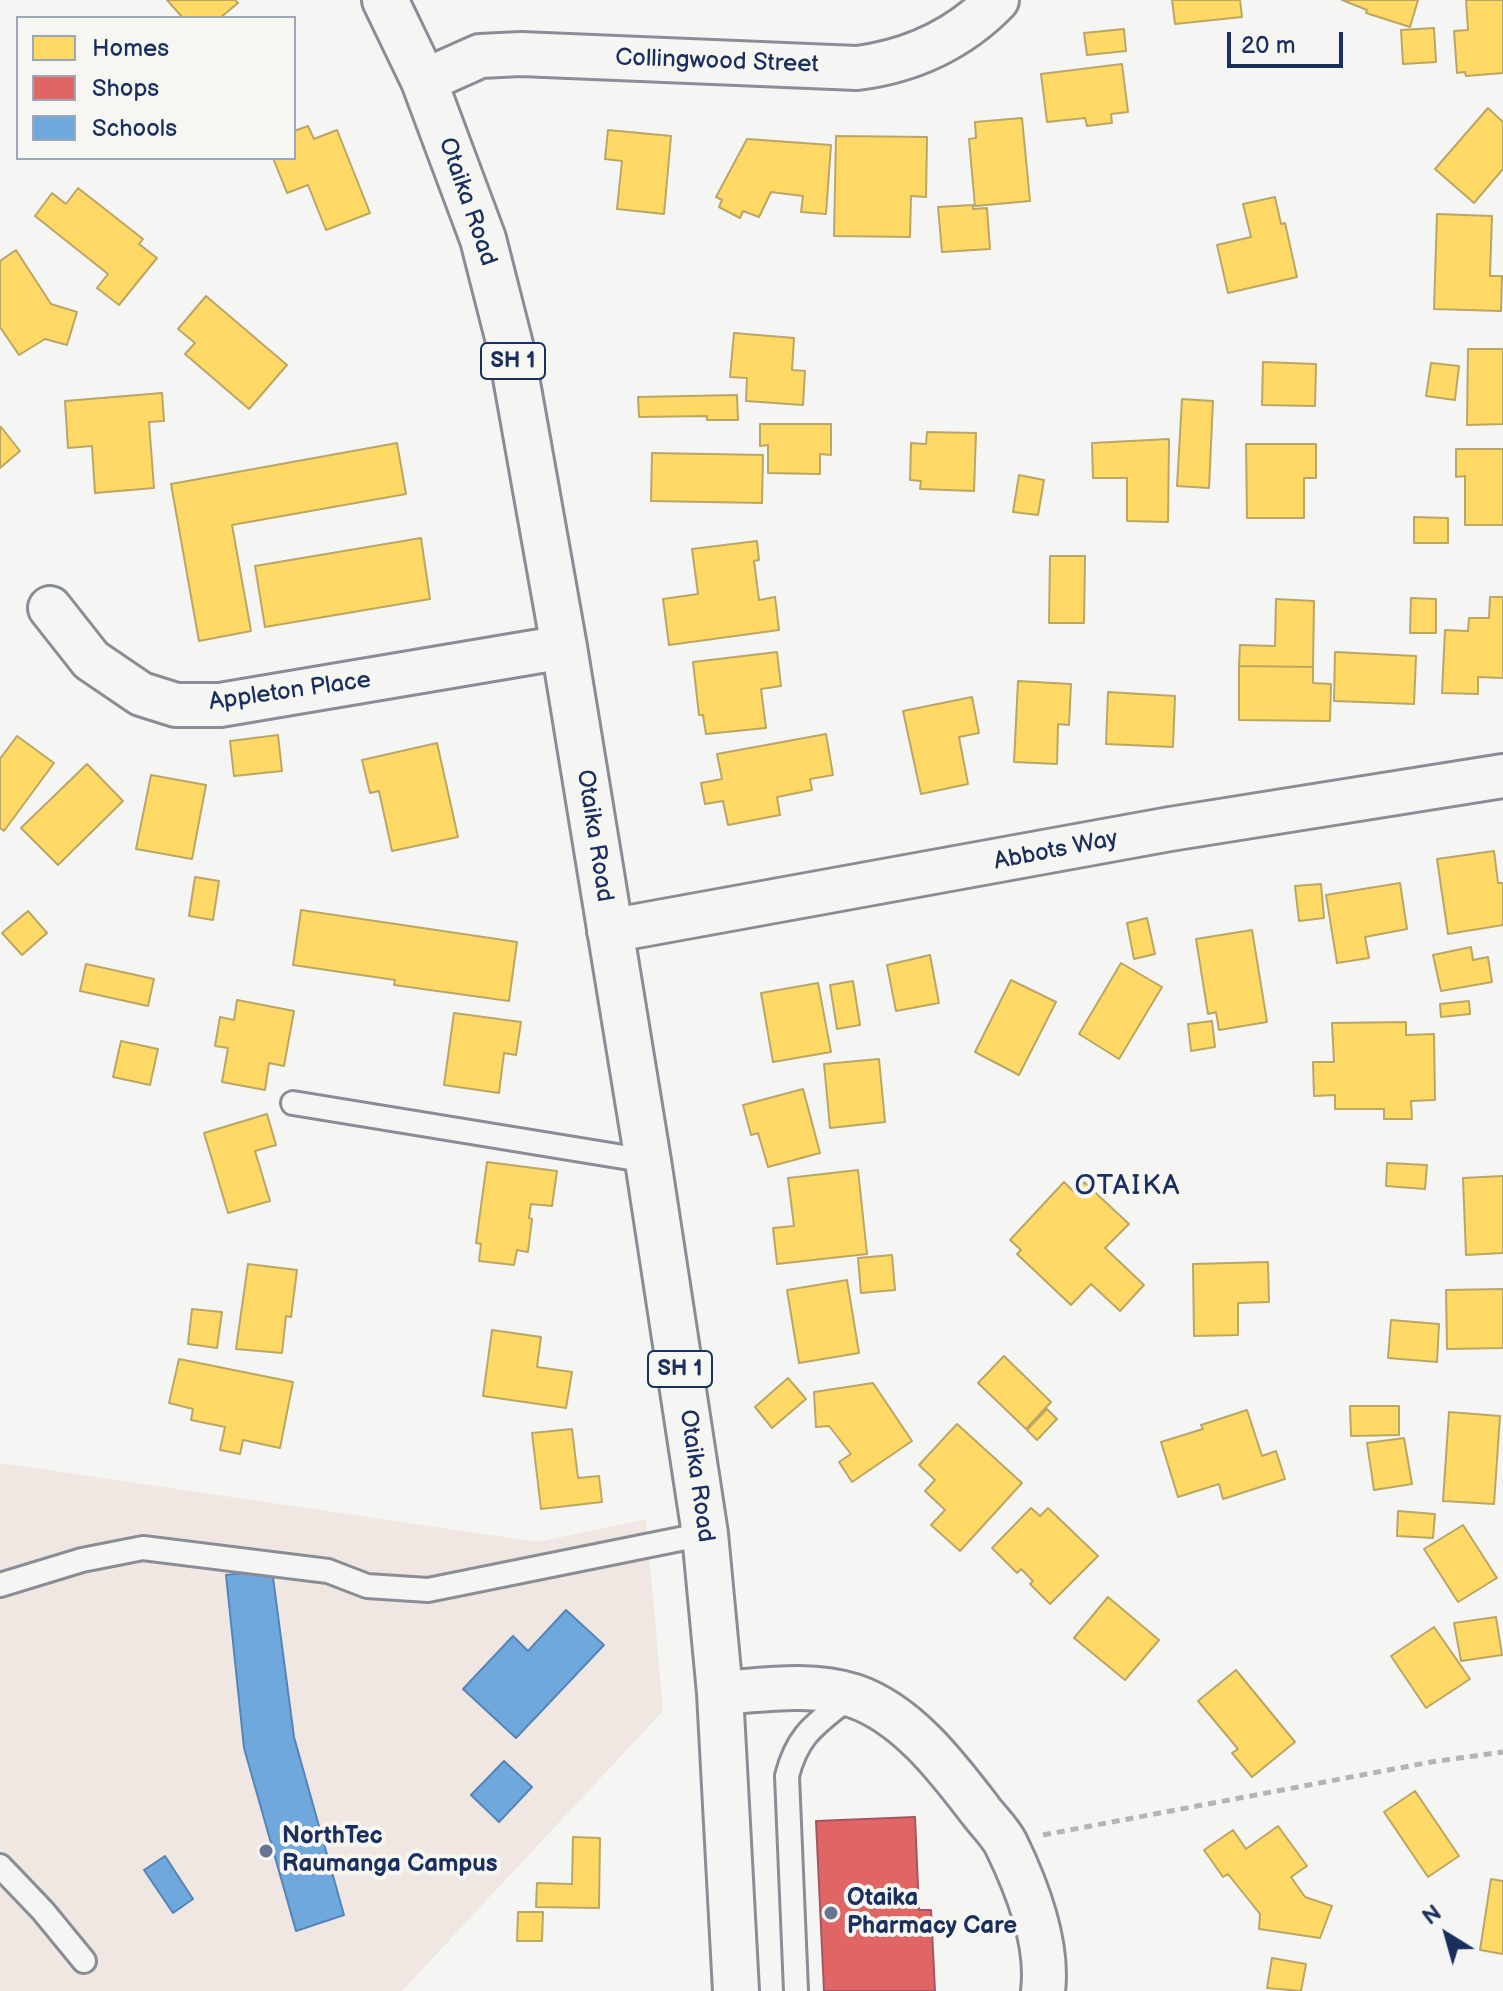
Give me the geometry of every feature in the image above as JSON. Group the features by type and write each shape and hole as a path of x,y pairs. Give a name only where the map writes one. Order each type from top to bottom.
{"highway":[{"name":"Otaika Road","path":"385,0 424,81 483,239 507,336 564,647 705,1534 720,1693 736,1991"}],"street":[{"name":"Collingwood Street","path":"424,81 480,56 521,54 857,68 888,64 913,56 964,30 997,0"},
{"name":"Appleton Place","path":"50,608 91,660 141,694 176,705 220,705 564,647"},
{"name":"Abbots Way","path":"609,931 1170,829 1503,776"},
{"path":"720,1693 799,1688 852,1695 875,1705 906,1728 951,1773 1005,1842 1038,1930 1045,1978 1043,1991"}],"lane":[{"path":"293,1103 648,1161"},
{"path":"0,1585 82,1560 143,1548 328,1571 367,1586 428,1590 705,1534"},
{"path":"796,1991 787,1776 792,1756 806,1733 852,1695"},
{"path":"0,1866 43,1911 84,1961"}],"path":[{"path":"1005,1842 1431,1762 1503,1752"}],"shaded area":[{"name":"NorthTec Raumanga Campus","path":"0,1463 538,1542 646,1519 663,1711 402,1991 0,1991"}],"building: Homes":[{"path":"167,0 235,0 238,3 222,16 181,16"},
{"path":"1172,0 1240,0 1242,17 1175,24"},
{"path":"1342,0 1418,0 1410,27 1366,13 1367,10"},
{"path":"1466,0 1503,0 1503,73 1466,76 1465,72 1457,73 1454,31 1468,30"},
{"path":"1434,28 1436,62 1403,64 1401,30"},
{"path":"1124,29 1126,51 1087,55 1084,33"},
{"path":"1122,64 1128,112 1111,114 1112,123 1087,126 1085,118 1047,122 1041,74"},
{"path":"1488,108 1503,122 1503,169 1474,203 1435,169"},
{"path":"1022,118 1030,201 975,206 969,139 976,138 975,122"},
{"path":"308,126 314,139 337,130 370,213 326,230 308,185 287,193 274,160 296,160 296,130"},
{"path":"608,130 671,136 664,214 617,209 622,161 605,159"},
{"path":"836,136 927,137 926,197 911,196 910,237 834,236"},
{"path":"747,139 831,145 826,214 801,212 803,196 771,192 759,217 743,211 740,218 719,207 722,200 716,197"},
{"path":"78,188 143,239 139,244 157,258 119,305 97,288 108,274 35,216 52,193 66,204"},
{"path":"1275,197 1281,224 1285,223 1297,277 1228,293 1217,245 1251,237 1243,204"},
{"path":"973,205 973,209 987,208 990,249 942,252 938,207"},
{"path":"1437,214 1492,216 1490,276 1502,276 1501,311 1434,309"},
{"path":"16,250 51,304 77,312 67,345 45,339 19,355 0,327 0,261"},
{"path":"206,296 287,365 249,409 185,354 195,343 178,329"},
{"path":"734,333 794,338 792,370 805,371 803,405 746,401 747,378 730,377"},
{"path":"1468,349 1503,349 1503,424 1467,425"},
{"path":"1263,362 1316,364 1315,406 1262,405"},
{"path":"1431,363 1459,366 1455,400 1426,396"},
{"path":"162,393 164,421 149,422 154,488 95,493 92,446 68,448 65,401"},
{"path":"737,395 738,420 707,420 707,416 639,417 638,397"},
{"path":"1182,399 1213,401 1209,488 1177,486"},
{"path":"760,424 831,424 831,455 820,454 820,474 768,473 768,445 760,446"},
{"path":"0,428 20,451 0,468"},
{"path":"927,432 976,433 974,491 920,489 921,481 910,480 911,443 926,444"},
{"path":"1169,439 1168,522 1127,521 1127,478 1093,478 1092,443"},
{"path":"397,443 406,494 232,525 251,631 199,641 171,484"},
{"path":"1246,444 1316,444 1316,478 1304,478 1304,518 1247,518"},
{"path":"1456,449 1503,449 1503,525 1465,525 1465,476 1456,477"},
{"path":"652,453 763,455 762,503 651,501"},
{"path":"1019,475 1044,480 1038,515 1013,512"},
{"path":"1414,517 1448,518 1448,543 1414,543"},
{"path":"421,538 430,599 265,627 255,566"},
{"path":"757,541 759,560 754,561 759,600 775,597 779,630 669,645 663,599 698,594 692,549"},
{"path":"1050,556 1085,556 1084,623 1049,623"},
{"path":"1490,597 1503,597 1503,678 1478,677 1478,694 1442,693 1445,630 1468,631 1469,618 1489,618"},
{"path":"1411,598 1436,599 1436,633 1410,633"},
{"path":"1276,599 1314,601 1313,667 1239,666 1240,645 1275,646"},
{"path":"777,652 781,686 761,689 766,728 706,734 703,715 699,715 693,662"},
{"path":"1335,652 1416,656 1414,704 1334,701"},
{"path":"1239,666 1313,667 1313,683 1331,684 1330,721 1239,720"},
{"path":"1018,681 1071,684 1069,725 1058,724 1057,764 1014,762"},
{"path":"1108,692 1175,696 1173,747 1106,744"},
{"path":"972,697 979,733 959,737 968,784 921,794 903,711"},
{"path":"826,734 833,775 810,779 812,790 777,797 780,815 728,825 723,801 705,804 701,783 722,779 717,754"},
{"path":"278,735 282,771 234,776 230,741"},
{"path":"17,736 54,763 4,831 0,828 0,759"},
{"path":"437,743 458,837 392,851 379,791 370,793 362,760"},
{"path":"87,764 123,801 58,865 21,828"},
{"path":"151,775 206,785 192,859 136,849"},
{"path":"1494,851 1498,883 1503,883 1503,925 1448,934 1437,859"},
{"path":"195,877 219,881 213,920 189,916"},
{"path":"1400,883 1407,929 1365,937 1369,958 1337,963 1326,895"},
{"path":"1321,884 1324,918 1299,921 1295,886"},
{"path":"301,910 517,942 509,1001 394,985 395,980 293,965"},
{"path":"28,911 47,933 22,955 2,933"},
{"path":"1147,918 1155,954 1134,959 1127,923"},
{"path":"1252,930 1267,1022 1219,1030 1216,1012 1208,1014 1196,939"},
{"path":"1471,947 1473,960 1488,957 1492,982 1441,991 1433,955"},
{"path":"930,955 939,1003 896,1011 887,965"},
{"path":"1121,963 1162,987 1119,1059 1079,1034"},
{"path":"86,964 154,979 148,1006 80,991"},
{"path":"1011,980 1056,1002 1019,1075 975,1052"},
{"path":"853,981 860,1025 837,1029 830,985"},
{"path":"818,983 831,1052 773,1062 761,993"},
{"path":"237,1000 294,1011 284,1066 269,1063 265,1090 222,1082 228,1048 215,1046 220,1017 234,1020"},
{"path":"1469,1001 1470,1014 1441,1017 1440,1004"},
{"path":"454,1013 521,1022 516,1055 504,1053 499,1093 444,1085"},
{"path":"1212,1021 1215,1047 1191,1051 1188,1024"},
{"path":"1406,1022 1406,1035 1434,1034 1435,1100 1411,1101 1412,1119 1384,1119 1384,1109 1335,1109 1335,1095 1314,1096 1313,1062 1334,1062 1332,1023"},
{"path":"121,1041 158,1049 150,1085 113,1077"},
{"path":"879,1059 885,1122 830,1128 824,1064"},
{"path":"803,1089 820,1153 768,1167 758,1133 751,1135 743,1105"},
{"path":"267,1114 276,1145 255,1151 270,1201 228,1213 204,1133"},
{"path":"487,1162 557,1171 552,1206 531,1204 528,1252 517,1250 514,1265 479,1261 481,1244 476,1243"},
{"path":"1387,1163 1427,1165 1425,1189 1386,1186"},
{"path":"858,1170 867,1254 777,1264 773,1228 794,1226 788,1178"},
{"path":"1503,1176 1503,1253 1466,1255 1463,1178"},
{"path":"1064,1182 1075,1193 1084,1182 1129,1224 1105,1248 1144,1285 1120,1311 1091,1284 1071,1305 1017,1254 1021,1250 1010,1240"},
{"path":"892,1255 895,1290 861,1293 858,1258"},
{"path":"1268,1262 1269,1302 1238,1303 1238,1335 1194,1336 1193,1264"},
{"path":"248,1264 297,1270 291,1317 286,1316 282,1353 236,1349"},
{"path":"847,1280 859,1353 799,1363 787,1290"},
{"path":"1503,1289 1503,1348 1447,1349 1446,1290"},
{"path":"192,1309 222,1312 217,1348 188,1344"},
{"path":"1391,1320 1439,1324 1437,1362 1388,1358"},
{"path":"492,1330 541,1337 537,1367 572,1372 566,1408 483,1396"},
{"path":"1004,1356 1051,1402 1026,1429 978,1383"},
{"path":"179,1359 293,1382 280,1448 243,1440 240,1454 220,1450 225,1427 191,1420 193,1409 169,1403"},
{"path":"788,1378 806,1399 772,1428 755,1407"},
{"path":"873,1383 912,1441 852,1482 839,1462 851,1454 829,1426 816,1427 814,1392"},
{"path":"1350,1406 1399,1406 1399,1435 1351,1436"},
{"path":"1047,1409 1057,1419 1037,1440 1027,1430"},
{"path":"1247,1410 1262,1456 1276,1451 1285,1479 1223,1499 1219,1484 1178,1497 1161,1442 1203,1429 1201,1425"},
{"path":"1449,1412 1500,1416 1494,1504 1443,1501"},
{"path":"957,1424 1022,1483 960,1551 931,1525 945,1510 925,1491 935,1480 919,1465"},
{"path":"572,1429 578,1478 599,1476 602,1502 541,1509 532,1433"},
{"path":"1404,1438 1412,1484 1374,1490 1367,1443"},
{"path":"1031,1508 1040,1516 1048,1508 1098,1556 1050,1604 1030,1584 1033,1581 1021,1569 1017,1573 992,1548"},
{"path":"1398,1511 1435,1514 1433,1538 1397,1536"},
{"path":"1463,1525 1497,1578 1458,1602 1424,1549"},
{"path":"1108,1597 1159,1640 1125,1680 1074,1638"},
{"path":"1496,1617 1502,1655 1461,1661 1454,1623"},
{"path":"1434,1627 1470,1679 1426,1708 1391,1656"},
{"path":"1236,1670 1295,1742 1252,1777 1232,1753 1238,1749 1198,1701"},
{"path":"1415,1791 1459,1856 1428,1877 1384,1812"},
{"path":"1278,1826 1307,1866 1291,1877 1305,1897 1332,1906 1320,1938 1259,1929 1260,1914 1228,1874 1223,1877 1204,1850 1233,1830 1246,1849"},
{"path":"573,1837 600,1838 599,1908 536,1907 537,1883 572,1884"},
{"path":"1491,1879 1503,1881 1503,1954 1480,1950"},
{"path":"518,1912 543,1912 542,1941 517,1941"},
{"path":"1272,1958 1306,1964 1301,1991 1267,1988"}],"building: Shops":[{"path":"915,1817 919,1910 931,1910 935,1991 824,1991 816,1821"}],"building: Schools":[{"path":"272,1570 294,1737 344,1915 296,1931 244,1748 226,1575"},
{"path":"566,1610 604,1645 516,1738 463,1689 513,1636 528,1651"},
{"path":"504,1761 532,1787 499,1822 471,1795"},
{"path":"165,1856 193,1899 173,1913 144,1870"}],"place":[{"name":"NorthTec Raumanga Campus","path":"266,1851"},
{"name":"Otaika Pharmacy Care","path":"831,1913"}],"district":[{"name":"OTAIKA","path":"1128,1187"}]}
